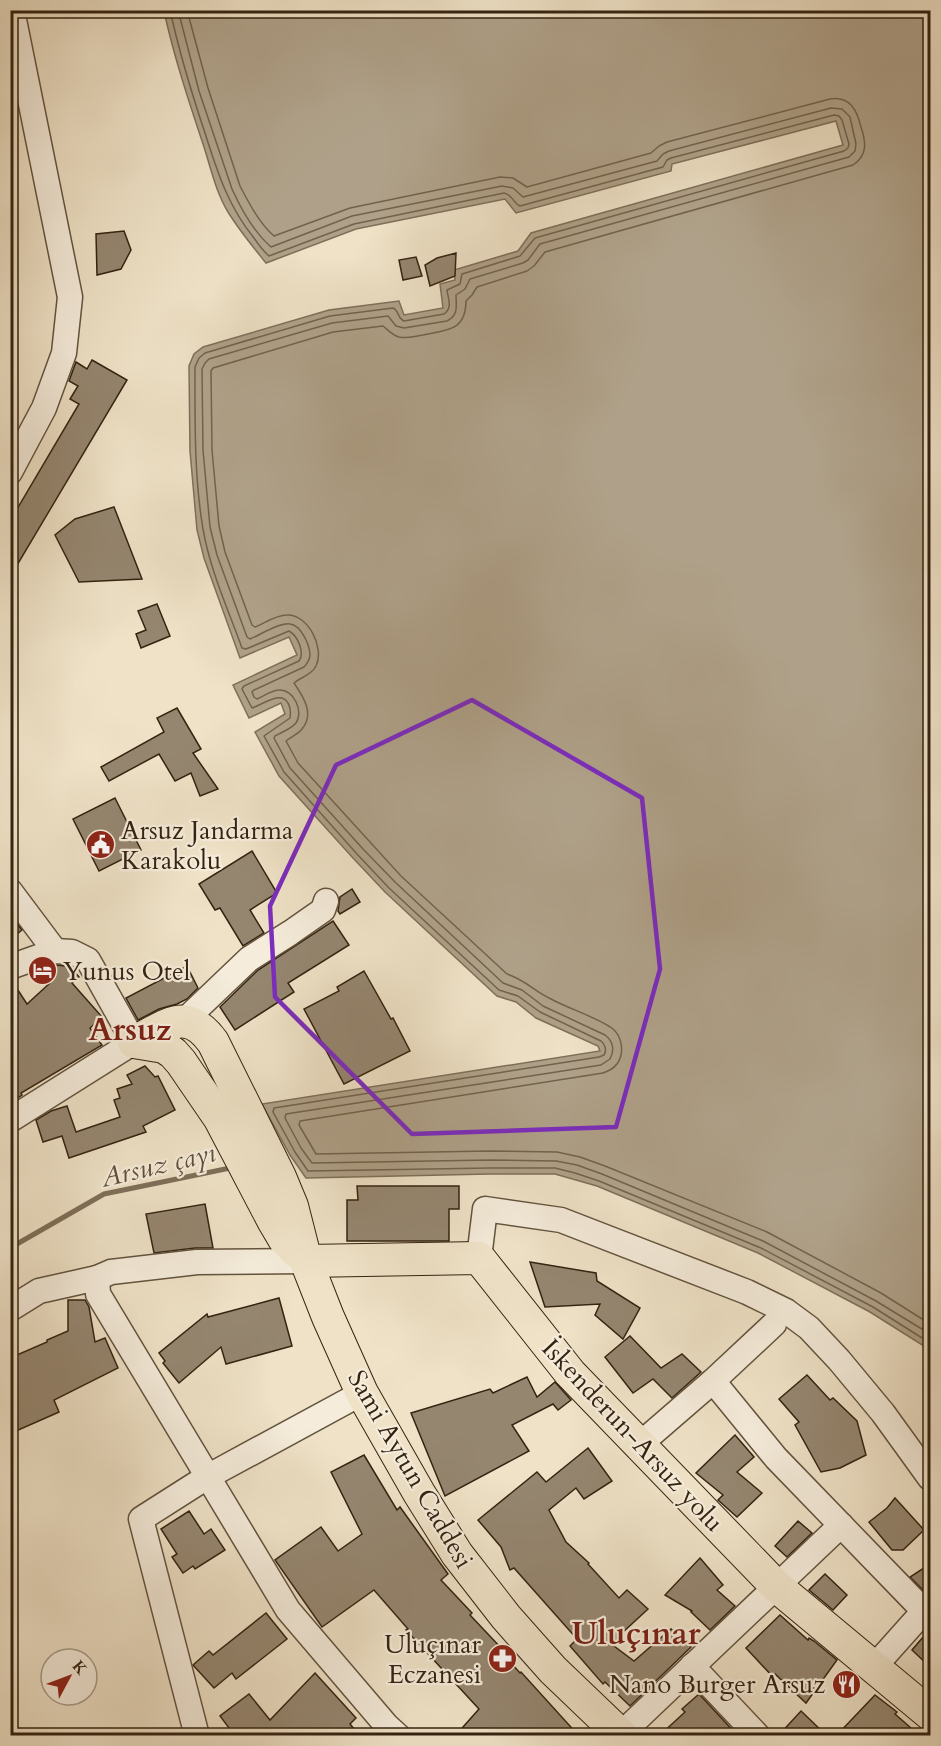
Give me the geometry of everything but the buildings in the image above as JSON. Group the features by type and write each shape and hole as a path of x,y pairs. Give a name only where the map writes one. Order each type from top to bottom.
{"main road":[{"path":"134,1042 173,1023 184,1021"},
{"name":"Sami Aytun Caddesi","path":"184,1021 200,1026 223,1059 287,1193 306,1261 362,1393 440,1528 478,1582 553,1670 620,1735"},
{"path":"134,1042 164,1047 173,1053 206,1096 284,1239 306,1261 479,1258"},
{"name":"İskenderun-Arsuz yolu","path":"479,1258 570,1373 776,1586 930,1714"}],"street":[{"path":"10,472 44,408 64,352 70,297 12,10"},
{"path":"10,891 55,951"},
{"path":"184,1021 249,959 323,910 326,901"},
{"path":"10,967 55,951 72,952 88,960 134,1042 10,1120"},
{"path":"479,1258 485,1209 561,1220 747,1292 786,1311 809,1328 883,1413 930,1478"},
{"path":"10,1309 39,1291 97,1278 111,1272 198,1262 306,1261"},
{"path":"97,1278 98,1294 288,1610 398,1736"},
{"path":"639,1445 774,1324"},
{"path":"712,1381 776,1458 924,1611 874,1667"},
{"path":"197,1736 141,1519 207,1477 362,1393"},
{"path":"620,1735 841,1525"},
{"path":"692,1666 758,1736"}],"highlighted area":[{"path":"472,700 642,798 660,969 616,1127 412,1134 275,997 270,906 336,765"}],"water":[{"path":"164,11 930,11 930,1350 870,1312 758,1253 597,1186 555,1174 306,1178 290,1155 262,1104 600,1051 598,1046 536,1018 516,1002 497,996 385,892 279,776 255,732 285,714 281,703 249,718 233,685 297,655 289,637 240,658 204,558 197,530 190,451 189,366 194,354 203,347 329,310 399,301 404,315 443,308 440,284 455,280 454,270 518,251 531,233 843,145 836,121 672,164 671,171 516,213 505,199 356,229 266,263 228,212 220,196 182,79"}],"waterway":[{"name":"Arsuz çayı","path":"10,1248 104,1194 235,1167"}],"place":[{"name":"Arsuz Jandarma Karakolu","path":"100,845"},
{"name":"Yunus Otel","path":"42,971"},
{"name":"Uluçınar Eczanesi","path":"502,1659"},
{"name":"Nano Burger Arsuz","path":"846,1684"}],"district":[{"name":"Arsuz","path":"130,1029"},
{"name":"Uluçınar","path":"636,1633"}]}
